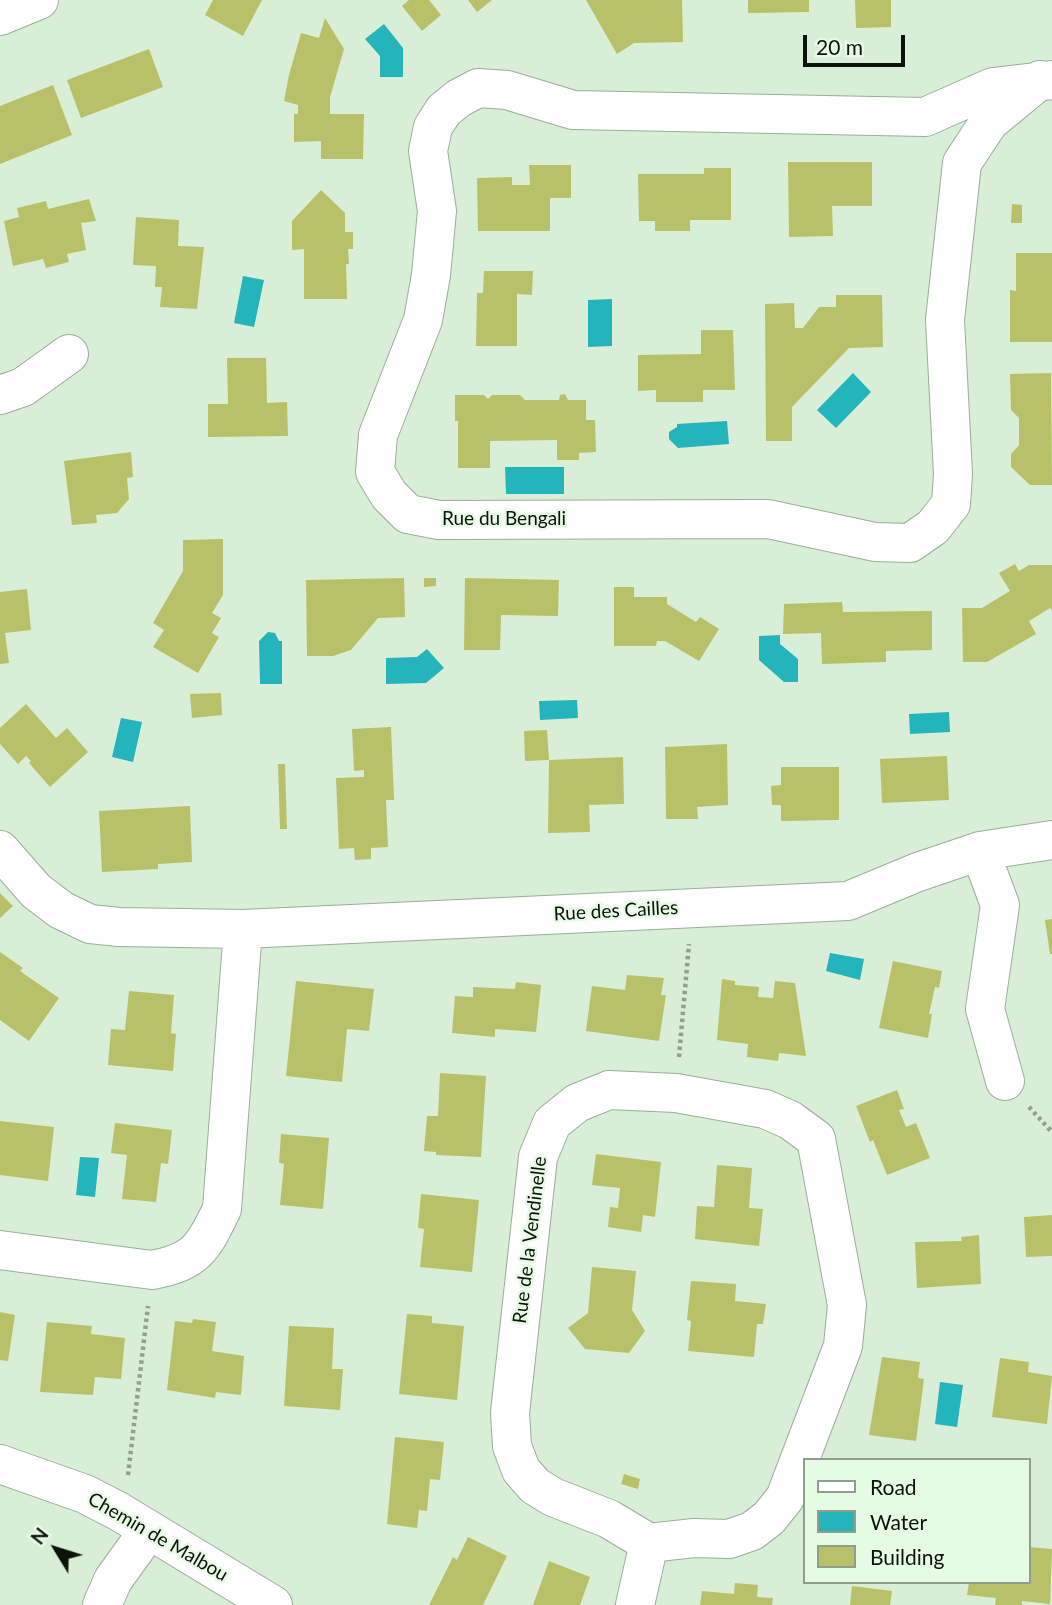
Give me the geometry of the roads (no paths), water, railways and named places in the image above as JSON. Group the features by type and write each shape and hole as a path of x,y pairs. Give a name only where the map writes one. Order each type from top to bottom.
{"street":[{"path":"0,16 39,0"},
{"name":"Rue du Bengali","path":"1046,80 989,122 961,163 945,320 953,474 951,504 933,527 910,543 876,542 768,519 439,520 408,514 389,495 375,472 378,435 423,320 431,275 438,211 428,151 433,127 444,110 459,97 478,88 507,90 573,110 925,117 993,88 1046,80"},
{"path":"925,117 953,148 961,163"},
{"path":"0,395 23,387 69,354"},
{"name":"Rue des Cailles","path":"0,849 36,891 61,910 90,924 243,929 848,901 918,872 980,851 1052,840"},
{"path":"980,851 1000,905 985,1009 1005,1080"},
{"path":"0,1250 152,1270 174,1266 194,1254 208,1238 222,1209 243,929"},
{"name":"Rue de la Vendinelle","path":"608,1090 676,1093 765,1109 790,1121 816,1139 847,1305 843,1346 785,1498 769,1518 752,1531 729,1539 694,1538 649,1543 609,1519 553,1497 535,1486 521,1470 512,1446 510,1413 538,1157 552,1123 577,1103 608,1090"},
{"name":"Chemin de Malbou","path":"0,1464 85,1494 273,1605"},
{"path":"102,1605 133,1520"},
{"path":"635,1605 649,1543"}],"water":[{"path":"384,24 403,48 403,77 380,77 380,56 365,39"},
{"path":"243,276 264,280 254,327 234,323"},
{"path":"612,299 612,346 588,347 588,300"},
{"path":"853,373 871,392 836,428 817,410"},
{"path":"727,421 729,444 678,448 669,439 669,432 677,427 677,424"},
{"path":"505,467 564,467 564,494 506,494"},
{"path":"268,632 275,633 279,641 282,641 282,684 260,684 259,641"},
{"path":"780,635 780,644 798,659 798,682 784,682 759,660 759,636"},
{"path":"427,649 444,668 426,683 386,684 386,658 417,657"},
{"path":"577,700 578,718 540,720 539,701"},
{"path":"949,712 950,732 910,734 909,714"},
{"path":"121,718 142,722 133,762 112,757"},
{"path":"830,953 864,959 860,980 826,971"},
{"path":"80,1157 99,1158 95,1197 76,1195"},
{"path":"940,1382 963,1385 957,1427 935,1424"}]}
